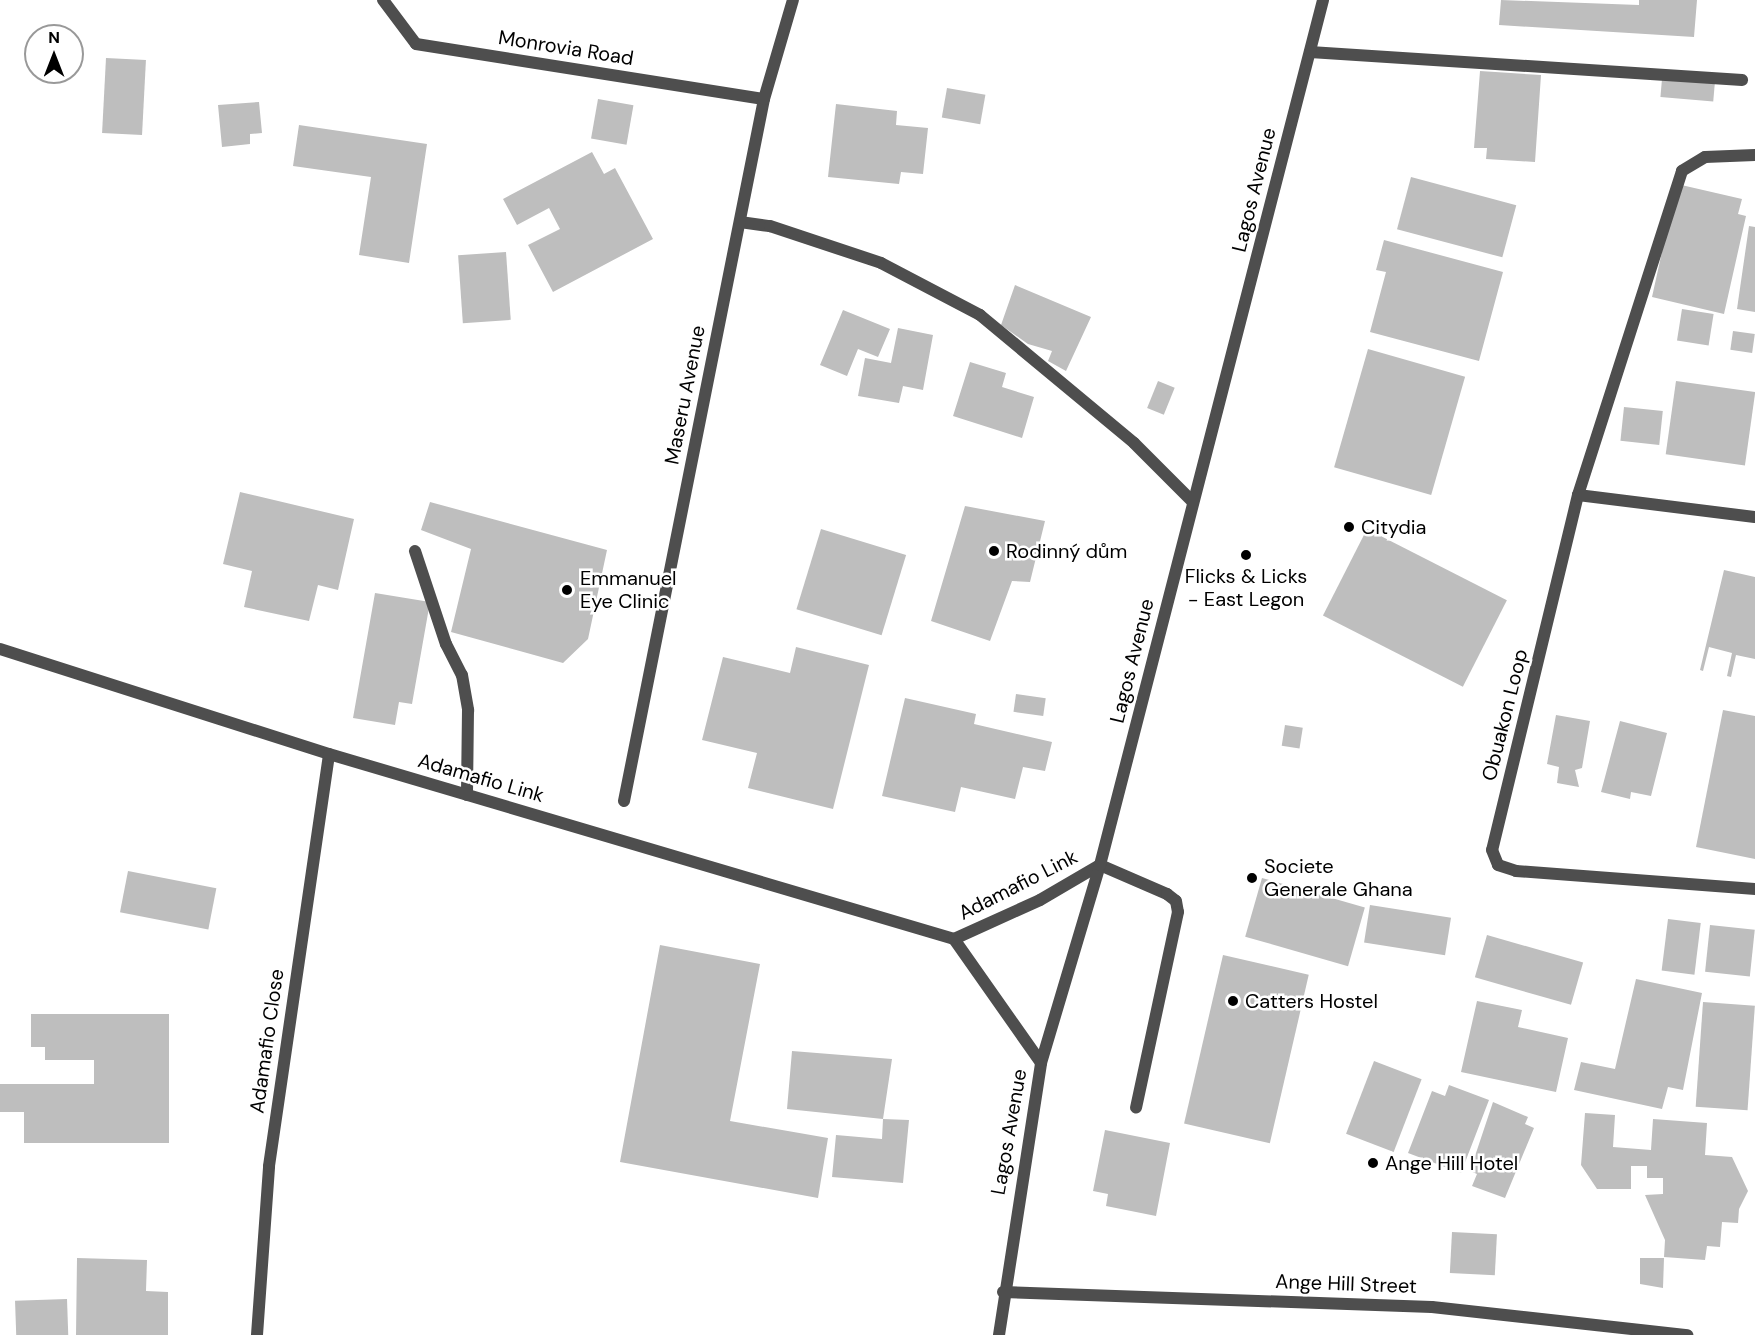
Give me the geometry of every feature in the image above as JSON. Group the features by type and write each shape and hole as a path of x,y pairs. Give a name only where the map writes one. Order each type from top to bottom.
{"street":[{"name":"Monrovia Road","path":"383,0 416,44 764,99"},
{"name":"Maseru Avenue","path":"624,801 764,99 793,0"},
{"name":"Lagos Avenue","path":"999,1335 1002,1292 1041,1063 1100,865 1323,0"},
{"path":"1310,52 1742,80"},
{"path":"1755,155 1706,158 1682,171 1578,495 1755,517"},
{"path":"740,222 770,226 881,263 980,315 1134,443 1194,502"},
{"name":"Obuakon Loop","path":"1578,495 1492,850 1498,865 1516,871 1755,890"},
{"path":"415,551 446,644 462,675 468,710 468,795"},
{"name":"Adamafio Link","path":"0,649 329,754 954,939 1041,1063"},
{"name":"Adamafio Close","path":"257,1335 269,1166 329,754"},
{"path":"1100,865 1167,894 1176,901 1178,912 1136,1108"},
{"name":"Adamafio Link","path":"954,939 1040,900 1100,865"},
{"name":"Ange Hill Street","path":"1002,1292 1432,1307 1687,1335"}],"building":[{"path":"1501,0 1639,5 1639,0 1697,0 1694,37 1499,25"},
{"path":"106,58 146,60 142,135 102,133"},
{"path":"1480,71 1541,75 1535,162 1486,159 1487,148 1474,148"},
{"path":"1662,79 1715,84 1713,102 1660,97"},
{"path":"947,88 985,95 980,124 942,118"},
{"path":"598,99 633,105 627,145 591,138"},
{"path":"259,102 262,133 250,134 250,144 222,147 218,105"},
{"path":"836,104 897,111 896,125 928,128 923,174 901,172 899,184 828,177"},
{"path":"299,125 427,144 409,263 359,255 371,177 293,166"},
{"path":"592,152 604,174 615,168 653,239 553,292 528,245 560,229 549,208 517,225 503,199"},
{"path":"1411,177 1516,205 1502,257 1397,229"},
{"path":"1677,184 1742,199 1738,214 1746,216 1724,314 1652,297"},
{"path":"1749,226 1755,227 1755,312 1737,309"},
{"path":"1384,240 1503,272 1479,361 1370,332 1386,272 1376,270"},
{"path":"506,252 511,320 463,323 458,255"},
{"path":"1015,285 1091,317 1066,371 1048,361 1052,351 1028,344 1001,325"},
{"path":"1682,309 1714,314 1709,346 1677,341"},
{"path":"843,310 890,329 878,357 858,349 847,376 820,365"},
{"path":"898,328 933,335 923,390 903,386 899,403 858,396 865,358 891,363"},
{"path":"1733,331 1755,334 1752,353 1730,350"},
{"path":"1368,349 1465,377 1431,495 1334,467"},
{"path":"970,362 1006,373 1002,387 1034,397 1022,438 953,416"},
{"path":"1158,381 1175,388 1164,415 1147,408"},
{"path":"1676,381 1755,392 1745,465 1666,454"},
{"path":"1624,407 1663,411 1659,445 1620,441"},
{"path":"240,492 354,519 338,590 318,585 309,621 244,607 252,571 223,564"},
{"path":"430,502 607,550 588,639 563,663 451,632 471,549 421,530"},
{"name":"Rodinný dům","path":"965,506 1045,521 1030,582 1012,581 990,641 931,621"},
{"path":"821,529 906,555 882,635 796,609"},
{"path":"1367,529 1507,600 1463,687 1323,615"},
{"path":"1724,570 1755,577 1755,659 1736,655 1731,677 1727,676 1732,653 1709,647 1703,671 1700,670"},
{"path":"375,593 430,602 412,704 399,702 395,725 353,718"},
{"path":"796,647 869,665 833,809 748,788 757,753 702,740 723,657 790,673"},
{"path":"1016,694 1046,698 1043,716 1013,712"},
{"path":"905,698 976,714 974,724 1052,742 1045,771 1023,767 1015,799 961,787 955,812 882,796"},
{"path":"1723,710 1755,716 1755,859 1696,847"},
{"path":"1556,715 1590,721 1582,768 1575,770 1579,787 1557,783 1559,767 1547,764"},
{"path":"1620,721 1667,733 1651,796 1631,792 1630,799 1601,792"},
{"path":"1285,725 1303,728 1299,749 1282,746"},
{"path":"128,871 216,888 208,929 120,912"},
{"path":"1262,878 1365,907 1348,966 1245,937"},
{"path":"1370,905 1451,918 1445,955 1364,943"},
{"path":"1668,919 1701,923 1694,975 1662,971"},
{"path":"1710,925 1755,930 1750,976 1705,972"},
{"path":"1487,935 1583,963 1571,1005 1475,977"},
{"path":"660,945 760,964 730,1121 828,1138 818,1198 620,1162"},
{"path":"1223,955 1309,975 1270,1143 1184,1124"},
{"path":"1636,979 1702,993 1683,1090 1668,1087 1662,1109 1574,1090 1581,1062 1615,1069"},
{"path":"1477,1001 1522,1010 1518,1027 1568,1038 1556,1092 1461,1072"},
{"path":"1703,1002 1755,1006 1748,1110 1696,1107"},
{"path":"31,1014 169,1014 169,1143 24,1143 24,1112 0,1112 0,1084 94,1084 94,1060 45,1060 45,1047 31,1047"},
{"path":"792,1051 892,1059 883,1119 787,1109"},
{"path":"1374,1061 1422,1079 1394,1152 1346,1134"},
{"path":"1449,1085 1489,1100 1461,1173 1408,1153 1432,1091 1445,1096"},
{"path":"1493,1102 1528,1117 1525,1124 1534,1128 1505,1198 1472,1186 1477,1174 1470,1171"},
{"path":"1585,1113 1615,1115 1613,1147 1651,1150 1653,1119 1707,1123 1705,1155 1732,1157 1748,1191 1739,1209 1738,1223 1722,1222 1720,1247 1707,1246 1705,1260 1664,1257 1665,1240 1645,1195 1663,1194 1663,1178 1647,1178 1647,1166 1631,1166 1631,1189 1597,1189 1581,1165"},
{"path":"883,1119 909,1120 903,1183 832,1177 836,1135 882,1139"},
{"path":"1105,1130 1170,1143 1156,1216 1106,1206 1108,1194 1093,1191"},
{"path":"1452,1232 1497,1234 1495,1275 1450,1273"},
{"path":"77,1258 147,1260 146,1291 168,1292 168,1335 76,1335"},
{"path":"1640,1258 1664,1258 1663,1288 1640,1284"},
{"path":"67,1299 68,1335 16,1335 15,1301"}],"place":[{"name":"Citydia","path":"1349,527"},
{"name":"Rodinný dům","path":"994,551"},
{"name":"Flicks & Licks - East Legon","path":"1246,555"},
{"name":"Emmanuel Eye Clinic","path":"567,590"},
{"name":"Societe Generale Ghana","path":"1252,878"},
{"name":"Catters Hostel","path":"1233,1001"},
{"name":"Ange Hill Hotel","path":"1373,1163"}]}
